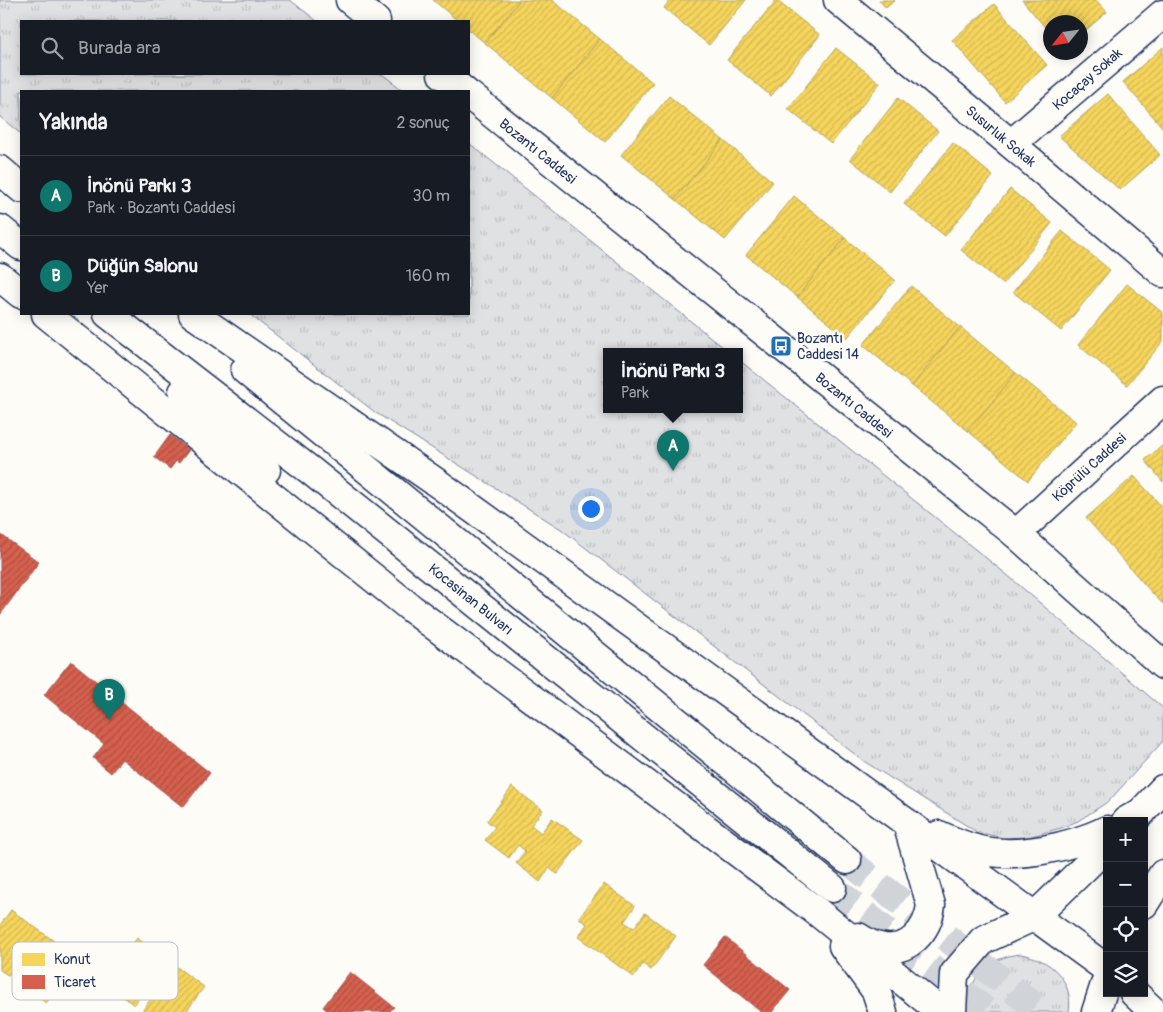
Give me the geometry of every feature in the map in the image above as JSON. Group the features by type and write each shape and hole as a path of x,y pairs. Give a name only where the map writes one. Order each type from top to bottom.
{"main road":[{"path":"350,0 375,20"},
{"name":"Susurluk Sokak","path":"838,0 1163,274"},
{"name":"Kocaçay Sokak","path":"1011,144 1163,14"},
{"path":"443,75 463,90"},
{"name":"Bozantı Caddesi","path":"470,96 1016,534 1163,665"},
{"path":"0,170 20,187"},
{"path":"0,229 20,245"},
{"path":"0,277 20,293"},
{"path":"47,315 412,609 820,914 941,1012"},
{"path":"102,315 412,609"},
{"name":"Kocasinan Bulvarı","path":"109,315 318,477 832,888"},
{"path":"177,315 847,860"},
{"path":"194,315 448,491 1103,966"},
{"name":"Köprülü Caddesi","path":"1016,534 1163,400"},
{"path":"1135,817 1163,789"},
{"path":"820,914 869,944 879,947 901,947 919,936 930,916 931,905 907,823"},
{"path":"907,823 980,850 1011,853 1052,848 1103,832"},
{"path":"952,1012 954,974 983,940 1035,916 1103,850"},
{"path":"1148,898 1163,874"},
{"path":"820,914 876,991 883,1012"},
{"path":"1096,1012 1103,990"},
{"path":"1138,997 1154,1012"}],"green space":[{"path":"0,0 290,0 316,20 20,20 20,75 383,75 403,90 20,90 20,133 0,117"},
{"path":"470,144 724,348 603,348 603,413 743,413 743,363 1006,574 1163,708 1163,741 1109,801 1078,821 1028,837 1003,838 977,832 865,762 561,529 376,413 250,315 470,315"},
{"path":"1021,954 1041,961 1058,973 1068,990 1069,1012 969,1012 971,989 981,971 999,960"}],"building: Konut":[{"path":"433,0 520,0 485,43 470,31 470,20 457,20"},
{"path":"520,0 552,0 600,39 552,98 485,43"},
{"path":"670,0 746,0 709,45 664,8"},
{"path":"776,0 820,35 771,96 727,60"},
{"path":"879,0 895,0 886,8"},
{"path":"1022,0 1096,0 1107,12 1088,28 1088,15 1043,15 1043,25"},
{"path":"994,4 1047,65 1005,102 952,40"},
{"path":"600,39 653,83 605,142 552,98"},
{"path":"1163,47 1163,128 1123,82"},
{"path":"836,48 880,83 831,144 788,109"},
{"path":"1108,94 1160,155 1120,190 1059,136"},
{"path":"669,96 723,140 675,199 621,155"},
{"path":"898,98 938,131 890,192 850,159"},
{"path":"723,140 773,182 725,240 675,199"},
{"path":"953,143 993,176 945,236 904,204"},
{"path":"1010,189 1052,223 1003,284 961,250"},
{"path":"794,196 845,238 797,297 746,255"},
{"path":"1062,231 1110,270 1061,331 1013,292"},
{"path":"845,238 895,280 847,338 797,297"},
{"path":"1127,284 1163,313 1163,341 1127,385 1078,345"},
{"path":"911,286 960,327 912,386 863,345"},
{"path":"960,327 1016,373 968,431 912,386"},
{"path":"1016,373 1076,422 1028,481 968,431"},
{"path":"1163,445 1163,482 1145,460"},
{"path":"1134,476 1163,508 1163,585 1153,594 1086,518"},
{"path":"1163,585 1163,604 1153,594"},
{"path":"512,787 543,810 531,825 541,833 552,818 583,840 557,874 549,868 540,882 516,863 525,851 518,845 509,858 485,840 495,827 487,821"},
{"path":"604,884 635,906 624,922 634,928 645,913 676,936 651,970 643,964 634,977 578,937 587,924 579,918"},
{"path":"11,910 55,942 12,942 12,972 9,976 0,970 0,925"},
{"path":"137,938 142,942 134,942"},
{"path":"178,968 204,987 186,1012 142,1011 150,1000 178,1000"},
{"path":"127,1000 138,1000 134,1005"}],"building: Ticaret":[{"path":"170,435 189,450 179,463 176,461 170,469 154,457"},
{"path":"0,534 39,562 0,615"},
{"path":"71,661 210,773 183,807 122,759 111,773 93,758 104,744 44,695"},
{"path":"725,937 790,990 772,1012 761,1012 703,965"},
{"path":"350,972 394,1007 389,1012 329,1012 323,1007"}],"tunnel":[{"path":"847,860 1042,1012"},
{"path":"832,888 987,1012"}],"place":[{"name":"Bozantı Caddesi 14","path":"781,346"},
{"name":"İnönü Parkı 3","path":"673,471"},
{"name":"Düğün Salonu","path":"109,720"}]}
